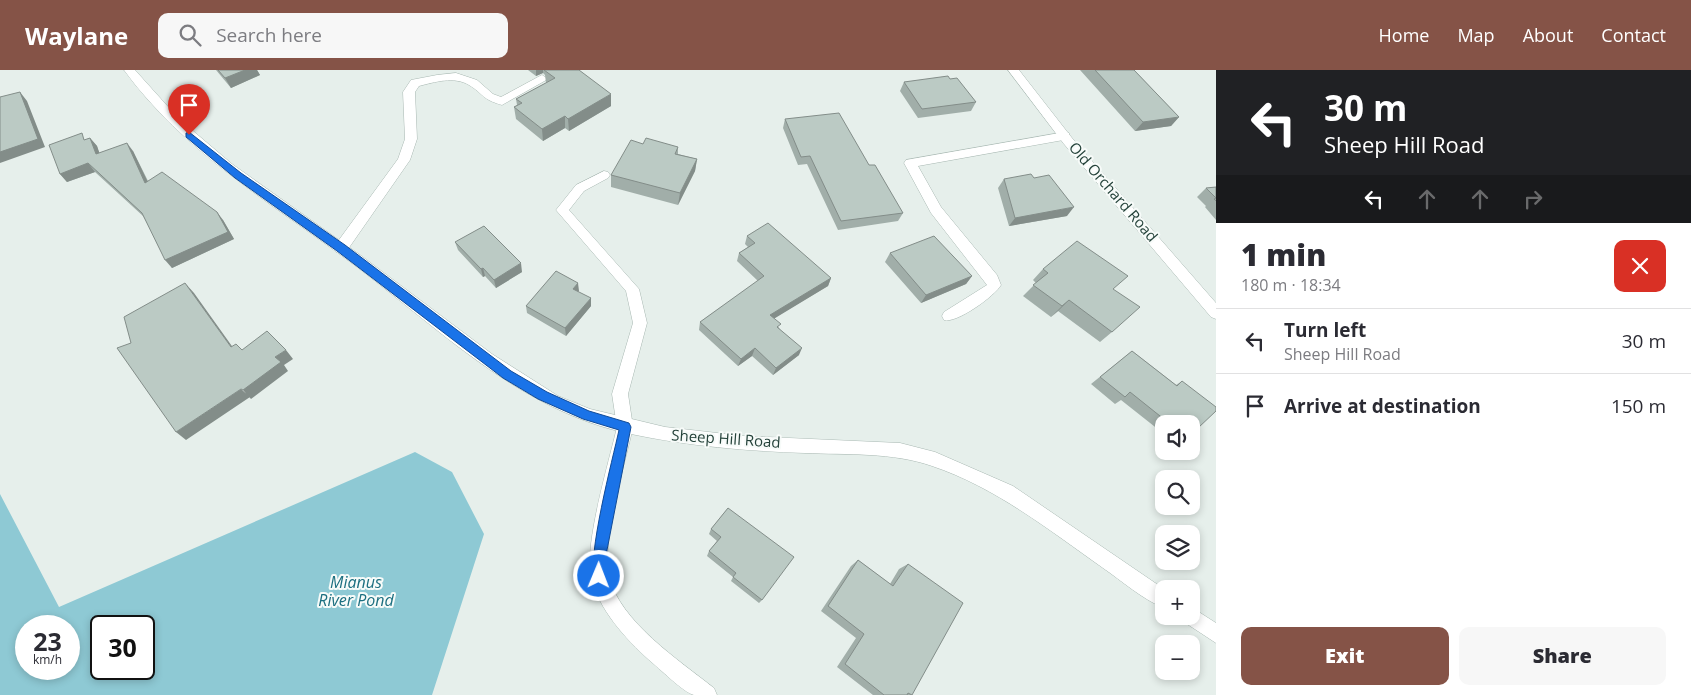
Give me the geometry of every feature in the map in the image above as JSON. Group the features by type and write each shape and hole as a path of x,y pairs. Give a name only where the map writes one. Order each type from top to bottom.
{"street":[{"name":"Sheep Hill Road","path":"129,70 147,95 199,145 238,176 341,248 507,374 542,396 625,427 680,438 900,450 935,459 1007,492 1155,592"},
{"name":"Old Orchard Road","path":"1013,70 1064,136 1216,313"},
{"path":"341,248 404,160 411,139 408,92 415,83 460,75 481,84 489,97 502,101 542,79"},
{"path":"949,316 991,290 994,285 992,279 936,210 910,162 1064,136"},
{"path":"604,175 580,188 562,210 632,289 640,323 620,394 625,427 600,550 599,576 613,606 634,632 706,695"},
{"path":"1200,623 1216,634"}],"water":[{"name":"Mianus River Pond","path":"415,452 452,472 484,534 432,695 0,695 0,494 59,607"}],"building":[{"path":"218,70 245,70 225,78"},
{"path":"544,70 579,70 611,94 568,119 565,116 542,129 514,107 522,103 516,99 555,78"},
{"path":"1095,70 1134,70 1179,117 1143,122"},
{"path":"948,76 950,79 957,78 976,102 922,109 904,82"},
{"path":"20,92 38,139 0,152 0,97"},
{"path":"839,113 869,165 875,165 903,213 841,221 810,156 801,157 785,119"},
{"path":"82,133 84,140 90,138 96,154 127,143 145,183 162,172 217,212 228,232 165,260 142,213 88,163 60,174 49,145"},
{"path":"646,138 678,147 675,154 697,159 680,193 611,175 631,140 643,144"},
{"path":"1031,174 1034,178 1049,175 1074,207 1015,218 1004,179"},
{"path":"1216,187 1216,198 1206,188"},
{"path":"768,223 831,278 770,315 781,324 777,327 802,348 776,368 755,348 741,359 700,322 764,276 739,253 755,243 747,236"},
{"path":"484,226 521,263 494,280 455,242"},
{"path":"934,236 972,276 926,295 890,253"},
{"path":"1077,241 1128,276 1113,289 1140,307 1112,332 1069,300 1062,306 1033,285 1048,273 1043,269"},
{"path":"556,271 578,283 573,289 591,298 565,328 526,306"},
{"path":"185,283 231,347 236,344 242,350 267,331 286,350 275,357 281,362 243,390 241,389 176,432 117,348 131,343 124,317"},
{"path":"1132,351 1177,386 1182,381 1216,407 1216,411 1200,426 1200,415 1159,415 1130,392 1125,397 1100,377"},
{"path":"728,508 794,557 762,600 733,577 736,573 709,551 721,537 711,529"},
{"path":"858,560 893,586 908,564 963,603 912,695 908,693 907,695 884,695 845,664 864,634 828,606"}],"route":[{"path":"189,135 238,176 341,248 507,374 542,396 587,415 625,427 600,550 599,576"}]}
